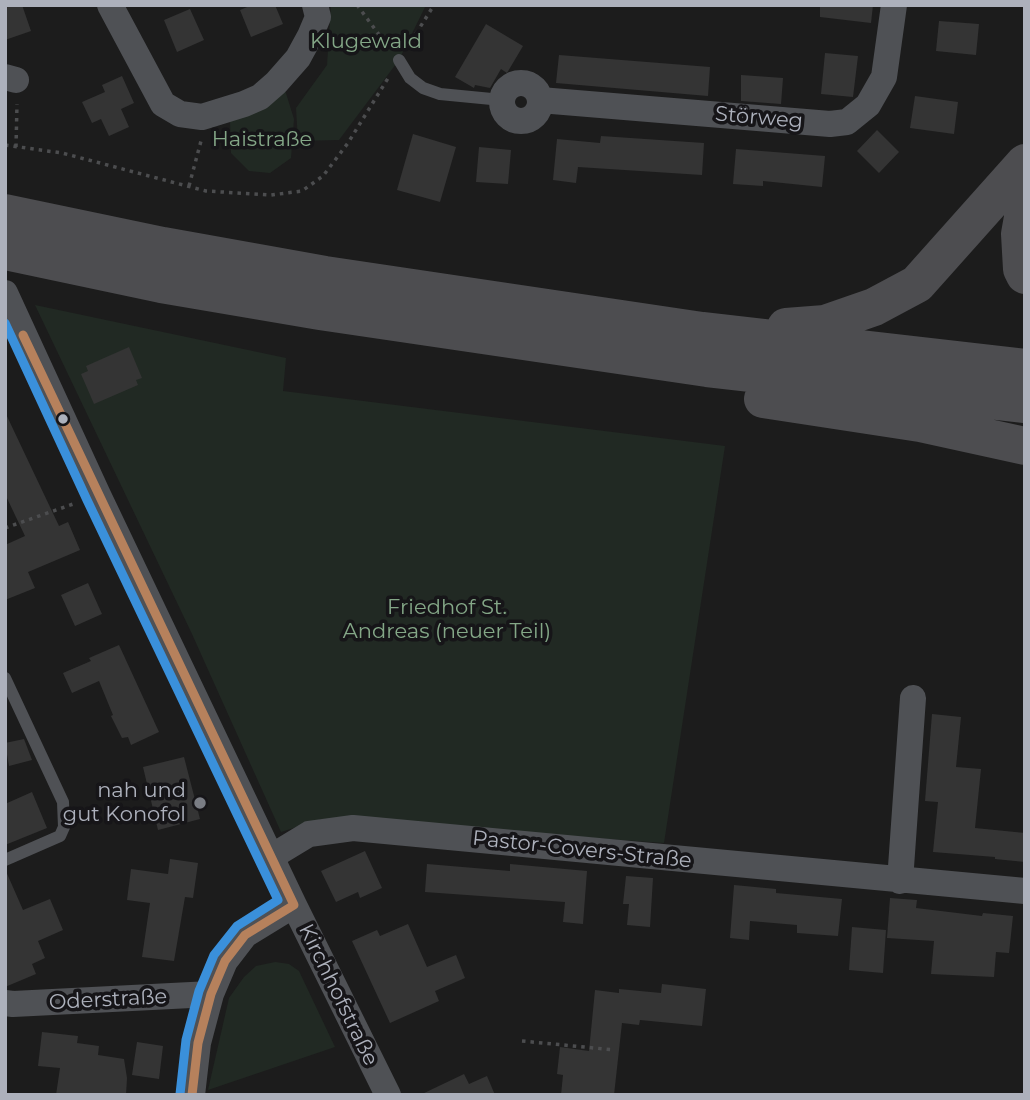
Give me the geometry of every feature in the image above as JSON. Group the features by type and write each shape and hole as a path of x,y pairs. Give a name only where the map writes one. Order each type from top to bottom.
{"highway":[{"path":"705,349 825,324 874,307 917,284 1025,163"},
{"path":"1025,206 1020,234 1022,270 1025,275"},
{"path":"5,213 163,246 705,349 1025,404"},
{"path":"6,251 161,284 320,311 705,349 1025,368"},
{"path":"705,349 750,397 920,423 1025,446"}],"street":[{"path":"110,5 163,104 202,127 260,97 276,83 298,58 310,36 318,17 315,5"},
{"name":"Störweg","path":"502,100 503,110 510,118 520,121 530,118 538,111 540,100 830,124 847,122 868,105 884,77 894,5"},
{"name":"Kirchhofstraße","path":"5,293 14,339 388,1095"},
{"path":"900,881 913,698"},
{"name":"Pastor-Covers-Straße","path":"271,857 309,834 353,828 1025,891"},
{"path":"192,1095 198,1043 211,994 225,961 245,934 294,905"},
{"name":"Oderstraße","path":"5,1003 211,994"}],"lane":[{"path":"399,60 410,78 423,88 440,94 502,100"},
{"path":"5,678 63,802 64,827 60,836 5,860"}],"path":[{"path":"357,5 399,60"},
{"path":"5,145 62,153 206,191 271,195 302,191 323,176 348,143 434,5"},
{"path":"11,78 16,147"},
{"path":"189,186 202,127"},
{"path":"5,527 71,504"},
{"path":"523,1041 615,1049"}],"green space":[{"name":"Klugewald","path":"331,5 426,5 399,60 339,140 298,141 296,108 327,65"},
{"name":"Haistraße","path":"285,90 294,119 291,158 270,173 249,171 231,153 230,121"},
{"name":"Friedhof St. Andreas (neuer Teil)","path":"35,305 286,358 283,391 725,446 664,843 322,819 281,832 192,634"},
{"path":"275,962 289,964 299,971 335,1047 208,1090 229,998 256,966"}],"building":[{"path":"22,5 31,31 5,40 5,8"},
{"path":"252,5 275,5 283,24 251,37 240,10"},
{"path":"820,5 873,5 871,23 820,17"},
{"path":"190,9 204,40 177,52 164,20"},
{"path":"939,21 979,24 976,55 936,51"},
{"path":"486,24 523,46 507,73 501,69 490,88 475,85 474,88 455,77"},
{"path":"825,53 858,56 853,97 821,94"},
{"path":"559,55 710,67 708,96 556,83"},
{"path":"741,75 783,78 781,104 741,101"},
{"path":"122,76 134,103 121,109 129,127 109,136 101,119 92,123 82,102 105,92 102,85"},
{"path":"915,96 958,102 954,134 910,128"},
{"path":"877,130 899,152 879,173 857,151"},
{"path":"413,134 456,147 440,202 397,190"},
{"path":"601,136 704,143 702,175 578,167 576,183 553,180 557,139 600,143"},
{"path":"479,147 511,150 508,184 476,182"},
{"path":"736,149 825,156 822,187 763,181 763,186 733,184"},
{"path":"129,347 142,378 136,380 138,385 94,404 81,374 88,371 86,366"},
{"path":"5,412 59,526 68,522 80,550 28,572 35,588 5,600 5,545 25,536 5,494"},
{"path":"88,583 102,614 75,626 61,595"},
{"path":"119,645 159,732 131,745 128,737 122,738 111,716 113,715 99,681 72,693 63,673"},
{"path":"932,714 961,717 956,767 981,769 975,828 1025,833 1025,862 933,852 938,802 925,801"},
{"path":"24,739 32,760 9,766 5,743"},
{"path":"184,757 200,819 158,830 143,767"},
{"path":"32,792 47,828 5,845 5,804"},
{"path":"365,851 382,888 360,898 358,892 336,902 321,871"},
{"path":"170,859 198,863 193,898 185,897 174,961 142,957 150,903 127,900 131,869 168,874"},
{"path":"427,864 510,871 510,864 587,871 583,924 563,922 565,902 425,892"},
{"path":"5,869 23,910 50,899 63,930 38,941 45,958 32,964 36,974 5,987"},
{"path":"626,876 653,878 650,927 627,925 629,904 623,904"},
{"path":"734,885 776,889 776,893 842,899 838,936 797,933 797,925 750,921 749,940 730,938"},
{"path":"890,898 917,900 916,908 982,916 983,913 1013,916 1009,953 996,952 994,977 931,974 934,941 887,938"},
{"path":"408,924 427,967 456,955 465,978 435,991 439,1001 390,1023 352,941 377,930 380,936"},
{"path":"852,927 886,930 883,973 849,970"},
{"path":"662,984 706,989 702,1026 640,1020 639,1025 622,1023 614,1095 561,1095 563,1075 557,1074 560,1047 589,1051 595,990 661,993"},
{"path":"42,1032 78,1036 77,1043 99,1046 98,1055 124,1059 126,1095 56,1095 60,1068 38,1066"},
{"path":"137,1042 163,1046 159,1079 132,1075"},
{"path":"464,1074 469,1084 487,1076 495,1095 420,1095"}],"transit line":[{"path":"5,323 278,900 237,926 214,955 199,991 186,1040 180,1094"},
{"path":"23,335 294,905"},
{"path":"192,1095 198,1043 211,994 225,961 245,935 294,905"}],"place":[{"name":"nah und gut Konofol","path":"200,803"}]}
